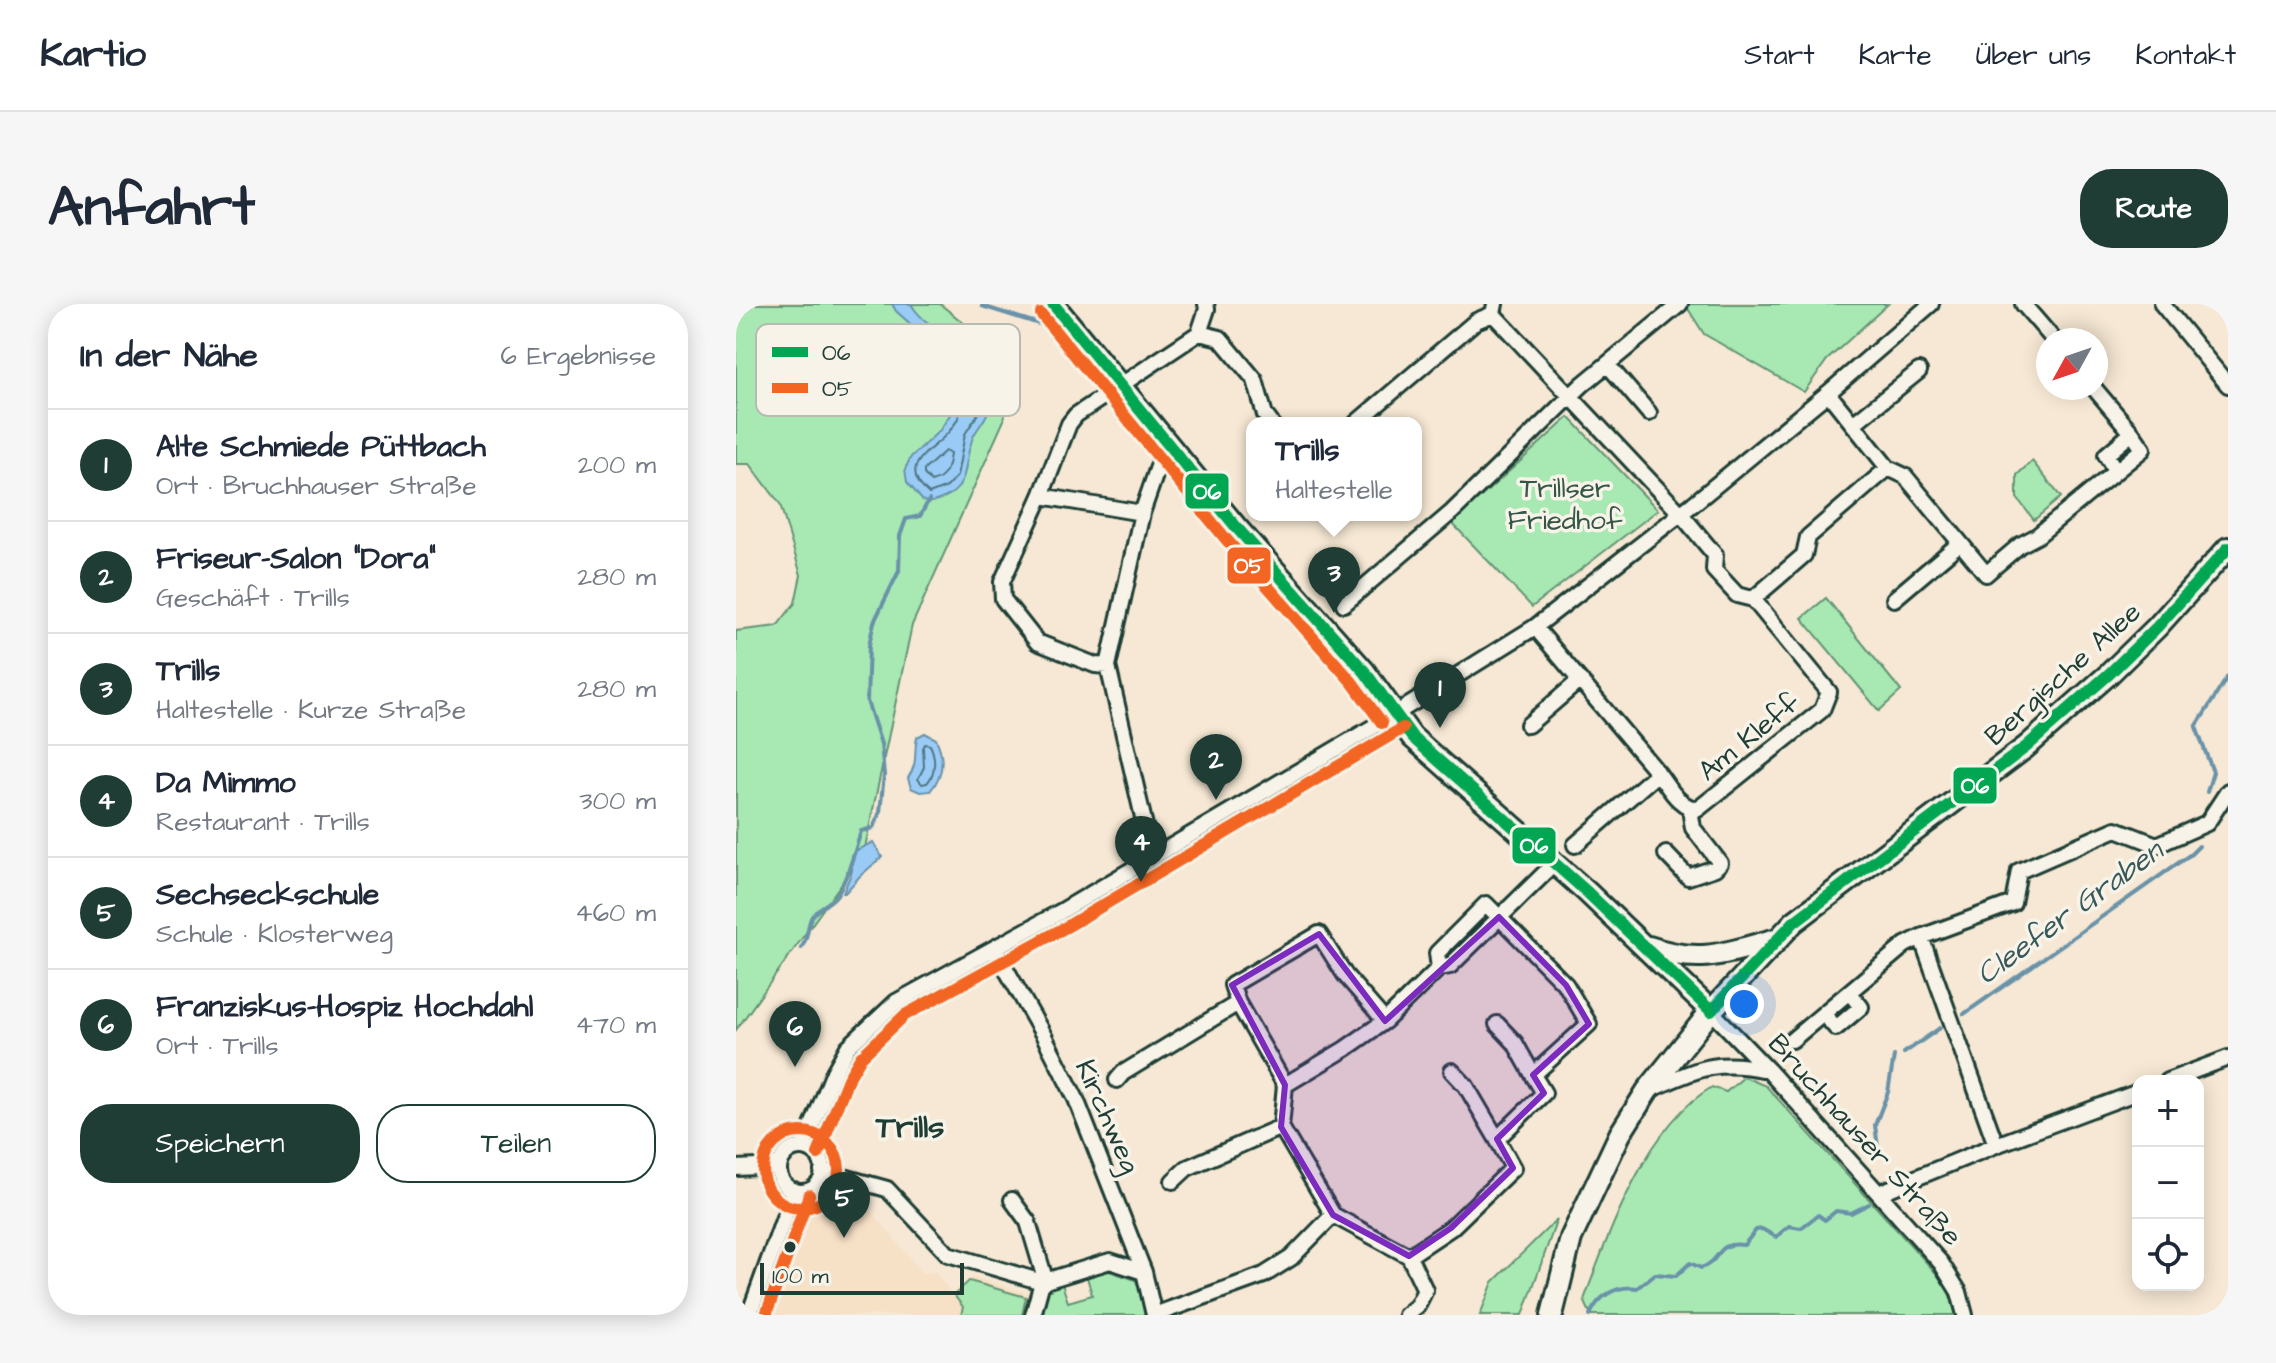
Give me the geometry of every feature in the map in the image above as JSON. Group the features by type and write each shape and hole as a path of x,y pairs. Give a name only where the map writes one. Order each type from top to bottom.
{"street":[{"name":"Bruchhauser Straße","path":"1053,304 1237,528 1365,672 1424,748 1645,946 1768,1070 1941,1263 1959,1292 1965,1315"},
{"path":"1108,666 1095,665 1037,642 1003,599 1002,582 1069,424 1076,415 1199,333 1206,304"},
{"path":"1344,604 1452,512 1570,396 1680,304"},
{"path":"803,1148 834,1072 848,1047 896,1002 1060,912 1395,714 1535,627 1681,514 1931,304"},
{"path":"2023,304 2044,328"},
{"path":"2162,304 2228,385"},
{"path":"1363,417 1494,309"},
{"name":"Am Kleff","path":"1494,309 1570,396 1681,514 1715,555 1714,570 1737,595 1753,599 1829,692 1822,710 1698,809 1690,809 1684,806 1535,627"},
{"path":"1199,333 1220,338 1255,380 1266,417"},
{"path":"1607,364 1649,413"},
{"path":"1853,424 1919,371"},
{"path":"1828,393 1888,468 1905,476 1986,574 2116,471 2106,455 2132,433 2104,400"},
{"path":"1148,839 1108,666 1142,513 1160,461 1171,448"},
{"path":"1753,599 1804,555 1808,537 1888,468"},
{"path":"1041,496 1142,513"},
{"path":"1894,599 1960,543"},
{"name":"Bergische Allee","path":"1552,1315 1571,1238 1620,1134 1647,1091 1711,1011 1794,922 2026,747 2129,655 2227,549"},
{"path":"1528,725 1580,680"},
{"name":"Am Kleff","path":"1575,845 1658,773"},
{"path":"1792,1040 1905,945 2013,903 2019,871 2116,829 2157,845 2207,823 2228,791"},
{"name":"Am Kleff","path":"1666,854 1688,877 1715,868 1720,863 1693,828 1690,809"},
{"path":"1285,1085 1385,1021 1439,968 1450,966 1555,863"},
{"path":"1499,917 1566,985 1589,1024 1533,1075"},
{"path":"1385,1021 1345,975 1319,934 1232,985 1238,1003 1285,1085 1281,1127 1333,1215 1409,1256 1425,1290 1417,1306 1406,1315"},
{"path":"1921,937 1996,1145"},
{"path":"1645,946 1695,958 1777,939"},
{"name":"Kirchweg","path":"994,948 1076,1099 1144,1272 1154,1315"},
{"path":"1117,1080 1123,1073 1238,1003"},
{"path":"1497,1024 1515,1043 1544,1093 1497,1139"},
{"path":"2183,1075 2228,1058"},
{"path":"1647,1091 1709,1066 1734,1065 1768,1070"},
{"path":"1409,1256 1451,1228 1513,1168 1466,1086 1452,1071"},
{"path":"1879,1193 2132,1094"},
{"path":"1173,1181 1187,1168 1281,1127"},
{"path":"803,1148 815,1154 822,1171 813,1188 800,1192 786,1186 781,1179 779,1166 788,1152 803,1148"},
{"path":"736,1168 779,1166"},
{"path":"822,1171 887,1189 948,1254 1044,1282 1110,1261 1144,1272"},
{"path":"749,1315 794,1190"},
{"path":"1012,1200 1028,1222 1044,1282 1033,1315"},
{"path":"1154,1315 1264,1275 1291,1258 1333,1215"}],"highlighted area":[{"path":"1499,917 1566,985 1589,1024 1533,1075 1544,1093 1497,1139 1513,1168 1451,1228 1409,1256 1333,1215 1281,1127 1285,1085 1232,985 1319,934 1385,1021"}],"shaded area":[{"path":"837,1196 862,1200 922,1273 935,1272 952,1294 972,1277 1032,1294 1027,1315 764,1315 807,1206 820,1198"}],"green space":[{"path":"736,304 940,304 965,324 756,324 756,416 1005,416 912,625 864,852 736,1030 736,631 777,626 795,603 801,575 780,504 750,464 736,464"},
{"path":"1685,304 1888,304 1827,360 1804,392 1704,334"},
{"name":"Trillser Friedhof","path":"1569,417 1658,510 1532,607 1452,523"},
{"path":"2032,461 2061,497 2034,520 2017,498 2017,475"},
{"path":"1826,598 1901,691 1879,711 1802,618"},
{"path":"1744,1077 1766,1086 1936,1273 1949,1292 1956,1315 1591,1315 1584,1300 1618,1213 1650,1153 1689,1104 1712,1087 1726,1092"},
{"path":"1557,1219 1523,1315 1480,1315 1493,1282"},
{"path":"1109,1271 1136,1280 1146,1315 1038,1315 1045,1289 1062,1284 1068,1302 1092,1295 1087,1277"},
{"path":"969,1281 1026,1297 1022,1315 961,1315 963,1307 954,1295"}],"water":[{"path":"892,304 911,304 931,324 911,324"},
{"path":"949,416 986,416 973,437 959,486 953,493 928,503 907,482 905,469 911,457 940,430"},
{"path":"925,733 936,739 942,766 930,791 920,792 911,788 908,778 915,762 917,737"},
{"path":"873,842 882,857 843,893 852,871 852,854"}],"waterway":[{"path":"736,317 752,304"},
{"path":"982,306 1052,328"},
{"path":"801,948 813,915 835,897 843,884 861,831 873,828 880,812 884,775 881,744 867,701 869,645 874,622 899,571 900,536 906,519 920,516 929,500"},
{"name":"Cleefer Graben","path":"2207,792 2213,772 2196,727 2228,676"},
{"name":"Cleefer Graben","path":"1964,1014 2199,846"},
{"name":"Cleefer Graben","path":"1904,1053 1940,1028"},
{"name":"Cleefer Graben","path":"1879,1155 1875,1125 1888,1092 1894,1056"},
{"name":"Cleefer Graben","path":"1590,1315 1598,1302 1609,1293 1622,1288 1637,1288 1655,1274 1676,1276 1690,1263 1701,1268 1708,1265 1723,1248 1744,1245 1756,1230 1762,1229 1776,1237 1789,1226 1801,1228 1818,1215 1825,1220 1836,1211 1851,1213 1869,1204"}],"transit line":[{"name":"O6","path":"1053,304 1237,528 1365,672 1412,737 1587,892 1711,1011"},
{"name":"O5","path":"1041,314 1225,538 1352,682 1382,723"},
{"name":"O6","path":"1711,1011 1794,922 2026,747 2109,674 2157,627 2228,548"},
{"name":"O5","path":"818,1154 848,1079 861,1057 905,1015 1068,926 1403,728"},
{"name":"O5","path":"801,1132 815,1135 828,1143 836,1156 839,1170 836,1184 828,1197 815,1205 801,1208 787,1205 774,1197 766,1184 763,1170 766,1156 774,1143 787,1135 801,1132"},
{"name":"O5","path":"766,1315 809,1195"}],"place":[{"name":"Trills","path":"1334,613"},
{"name":"Alte Schmiede Püttbach","path":"1440,728"},
{"name":"Friseur-Salon \"Dora\"","path":"1216,800"},
{"name":"Da Mimmo","path":"1141,882"},
{"name":"Franziskus-Hospiz Hochdahl","path":"795,1067"},
{"name":"Sechseckschule","path":"844,1238"}],"district":[{"name":"Trills","path":"910,1126"}]}
